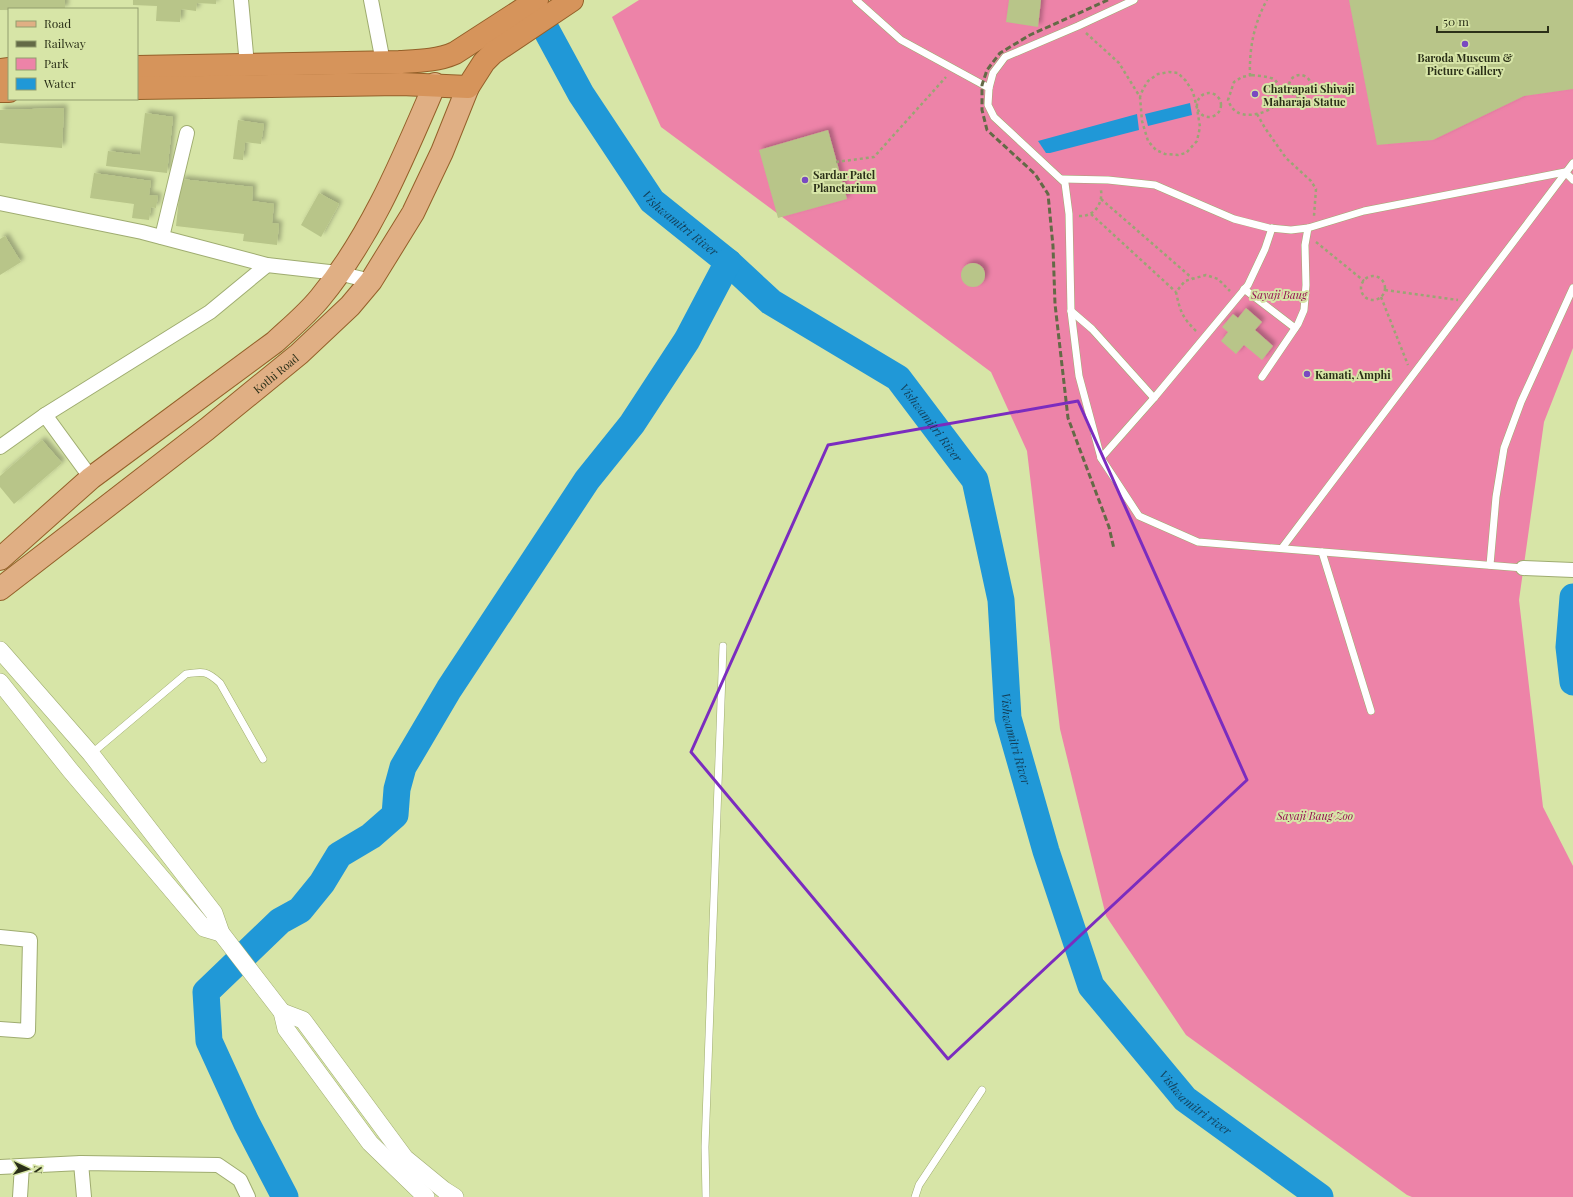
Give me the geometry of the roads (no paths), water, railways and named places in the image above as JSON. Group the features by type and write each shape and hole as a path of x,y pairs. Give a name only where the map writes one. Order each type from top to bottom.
{"highway":[{"path":"138,88 394,84 435,84 468,87 486,50 537,0"},
{"path":"138,67 432,60 446,57 455,53 486,50 572,0"},
{"path":"435,84 446,57"}],"main road":[{"path":"0,559 91,478 275,342 320,298 372,221 393,181 435,84"},
{"name":"Kothi Road","path":"0,589 200,434 299,354 350,306 371,281 413,213 442,152 468,87"}],"street":[{"path":"241,0 247,65"},
{"path":"371,0 384,62"},
{"path":"162,237 187,133"},
{"path":"0,203 162,237 268,265 338,273 371,281"},
{"path":"0,447 45,415 210,312 268,265"},
{"path":"45,415 91,478"},
{"path":"1522,568 1573,570"},
{"path":"0,650 91,754 214,912 221,933 282,1012 286,1029 370,1143 426,1197"},
{"path":"0,682 70,770 204,928 221,933"},
{"path":"0,938 30,940 28,1031 0,1029"},
{"path":"282,1012 303,1020 405,1158 444,1190 455,1197"},
{"path":"81,1163 84,1197"},
{"path":"0,1166 81,1163 218,1165 240,1180 248,1197"},
{"path":"20,1197 22,1166"}],"lane":[{"path":"856,0 901,40 989,88"},
{"path":"1134,0 1005,57 993,73 989,88 988,105 994,118 1065,182 1069,214 1071,311 1079,376 1101,458 1139,516 1198,542 1522,568"},
{"path":"1282,548 1573,163"},
{"path":"1062,179 1099,180 1155,185 1234,219 1272,228 1310,230 1364,211 1565,172"},
{"path":"1565,172 1573,180"},
{"path":"1101,458 1154,398 1248,285 1265,249 1272,228"},
{"path":"1262,377 1295,328 1304,310 1306,285 1305,245 1310,230"},
{"path":"1490,565 1496,497 1504,448 1521,402 1573,288"},
{"path":"1244,289 1295,328"},
{"path":"1071,311 1092,329 1154,398"},
{"path":"1322,552 1370,711"},
{"path":"706,1197 705,1147 723,646"},
{"path":"91,754 186,674 196,672 209,673 220,683 263,759"},
{"path":"915,1197 919,1184 982,1090"}],"water":[{"path":"1190,103 1192,115 1148,126 1145,114"},
{"path":"1137,114 1139,130 1050,153 1046,153 1038,141"}],"waterway":[{"name":"Vishwamitri River","path":"530,0 581,94 652,201 728,262 771,302 898,378 975,480 1001,600 1008,718 1046,851 1091,986 1185,1099 1320,1197"},
{"path":"285,1197 246,1122 209,1041 206,992 280,921 300,910 322,883 339,855 371,836 395,815 397,789 403,767 449,689 587,480 632,424 687,340 728,262"},
{"name":"Vishwamitri river","path":"1573,597 1569,647 1573,682"}],"railway":[{"path":"1108,0 1030,35 1000,53 987,70 982,85 982,110 987,130 1035,174 1048,194 1053,246 1055,304 1068,418 1109,527 1114,549"}],"place":[{"name":"Baroda Museum & Picture Gallery","path":"1465,44"},
{"name":"Chatrapati Shivaji Maharaja Statue","path":"1255,94"},
{"name":"Sardar Patel Planetarium","path":"805,180"},
{"name":"Kamati, Amphi","path":"1307,374"}],"park label":[{"name":"Sayaji Baug","path":"1279,294"},
{"name":"Sayaji Baug Zoo","path":"1315,815"}]}
